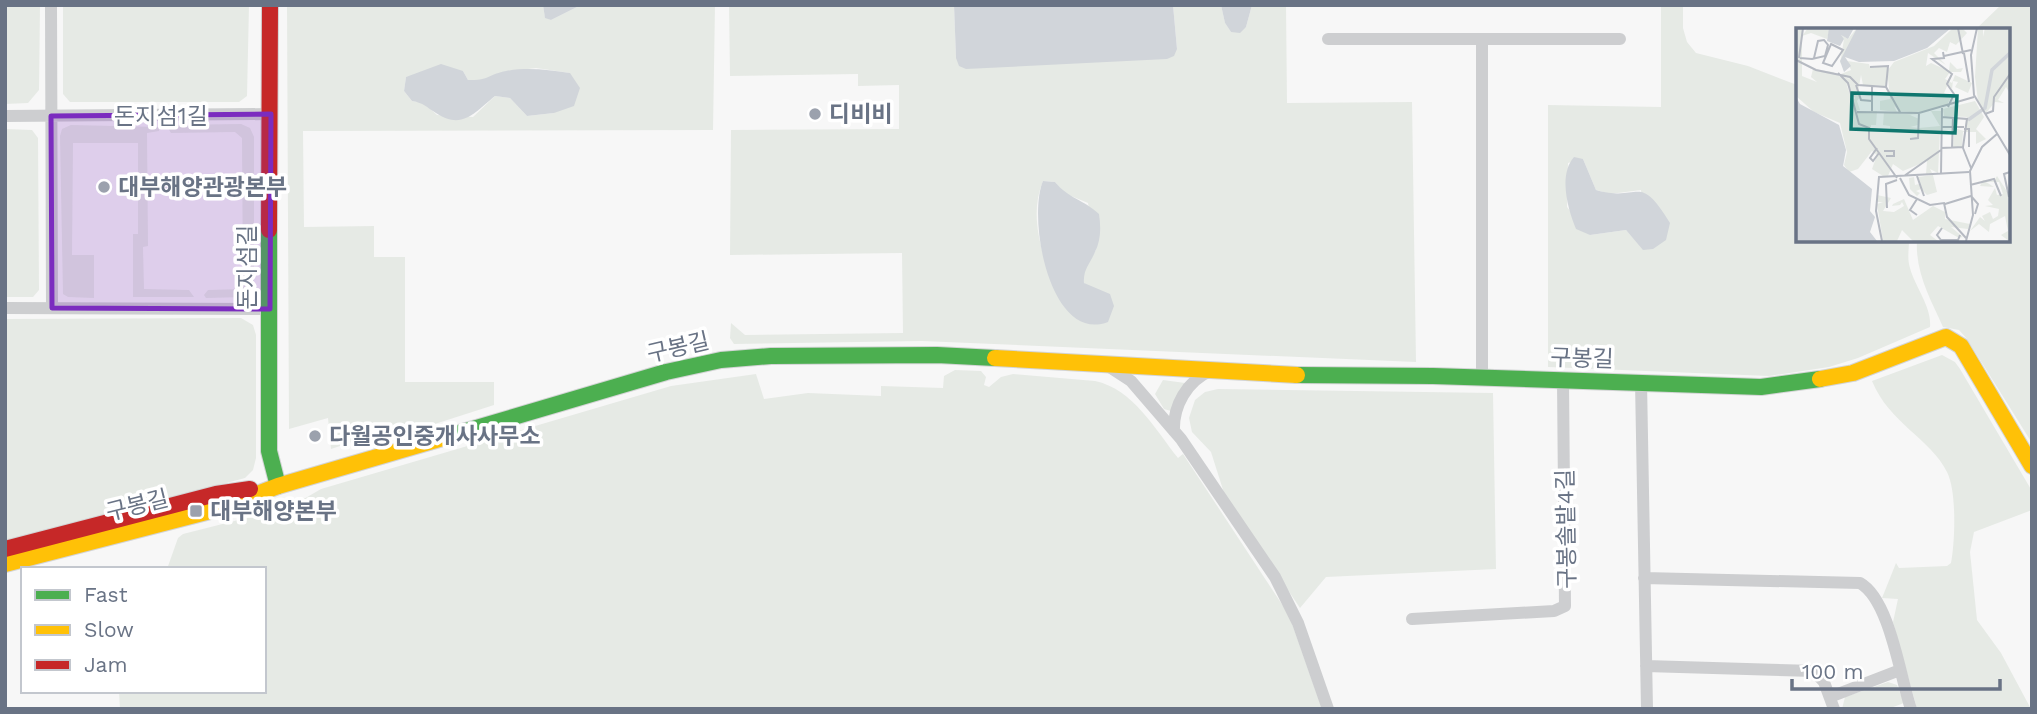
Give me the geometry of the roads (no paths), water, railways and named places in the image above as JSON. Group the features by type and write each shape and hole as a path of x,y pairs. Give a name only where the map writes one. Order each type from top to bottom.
{"street":[{"path":"51,5 52,308"},
{"name":"돈지섬길","path":"270,5 269,451 278,486"},
{"path":"1328,39 1619,39"},
{"path":"1482,39 1482,377"},
{"name":"돈지섬1길","path":"5,116 271,114"},
{"path":"5,308 270,309"},
{"name":"구봉길","path":"5,564 218,509 278,486 559,401 721,360 771,356 937,355 1306,376 1482,377 1761,387 1796,384 1853,373 1945,338 1952,338 1961,346 2032,466"},
{"path":"1104,364 1131,382 1174,431 1284,592 1328,709"},
{"path":"1174,431 1176,411 1184,393 1195,380 1210,371"},
{"name":"구봉솔밭4길","path":"1412,619 1554,611 1565,606 1563,380"},
{"path":"1641,382 1647,709"},
{"name":"구봉길","path":"5,549 216,494 278,486"},
{"path":"1644,578 1860,583 1868,589 1885,619 1912,709"},
{"path":"1646,666 1814,671 1824,682 1832,703 1900,670"}],"place":[{"name":"디비비","path":"815,114"},
{"name":"대부해양관광본부","path":"104,187"},
{"name":"다월공인중개사사무소","path":"315,436"},
{"name":"대부해양본부","path":"196,511"}]}
